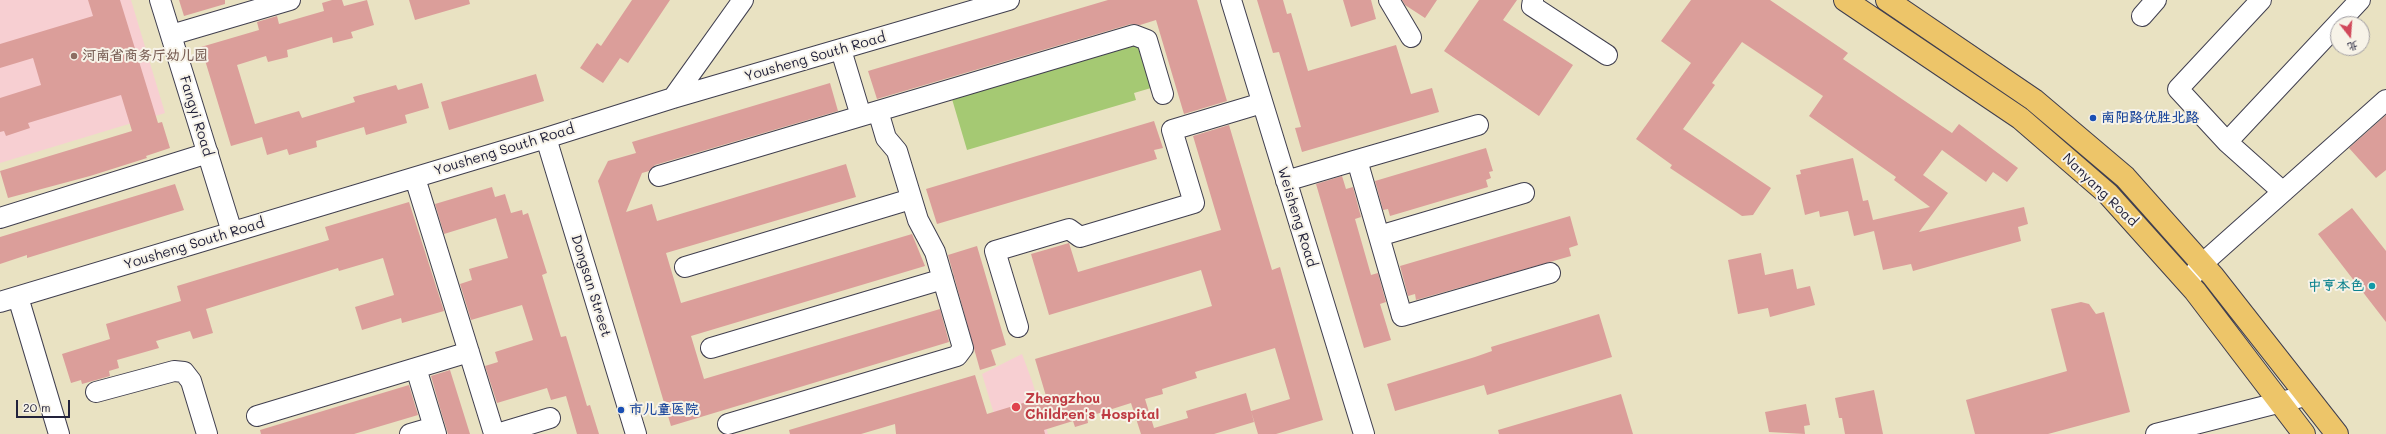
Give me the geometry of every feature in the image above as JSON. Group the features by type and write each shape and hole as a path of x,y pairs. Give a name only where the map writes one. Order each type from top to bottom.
{"main road":[{"name":"Nanyang Road","path":"1845,0 2020,118 2108,194 2187,282 2304,434"},
{"name":"Nanyang Road","path":"1887,0 2034,100 2074,132 2125,177 2202,264 2305,396 2337,434"}],"street":[{"name":"Fangyi Road","path":"160,0 232,232"},
{"path":"171,35 290,0"},
{"path":"673,98 743,0"},
{"name":"Yousheng South Road","path":"9,299 415,178 673,98 1009,0"},
{"name":"Weisheng Road","path":"1231,0 1364,434"},
{"path":"1389,0 1411,37"},
{"path":"1533,0 1532,6 1607,55"},
{"path":"2142,16 2156,0"},
{"path":"2261,0 2178,89 2227,142 2283,192"},
{"path":"2227,142 2360,0"},
{"path":"659,176 1134,35 1147,40 1163,94"},
{"path":"728,424 957,356 964,348 935,252 918,220 897,151 886,138 870,114 841,50"},
{"path":"2187,282 2202,264 2386,100"},
{"path":"1018,327 995,251 1069,229 1080,237 1194,203 1172,130 1262,103"},
{"path":"1286,181 1478,125"},
{"name":"Dongsan Street","path":"546,138 636,434"},
{"path":"0,218 208,153"},
{"path":"1356,160 1402,316 1550,273"},
{"path":"415,178 494,430 500,433 550,418"},
{"path":"1379,236 1524,193"},
{"path":"685,267 912,200"},
{"path":"711,348 943,279"},
{"path":"9,299 59,434"},
{"path":"257,416 469,352"},
{"path":"410,434 435,430 416,368"},
{"path":"96,392 174,371 184,372 191,381 207,434"},
{"path":"2156,434 2305,396"}],"shaded area":[{"name":"河南省商务厅幼儿园","path":"0,0 131,0 165,113 0,163"},
{"name":"Zhengzhou Children's Hospital","path":"1022,354 1048,434 1000,434 982,374"}],"green space":[{"path":"1138,44 1151,88 1134,93 1136,100 967,150 952,99"}],"building":[{"path":"88,0 120,0 158,123 162,122 170,148 146,156 147,158 90,176 8,198 0,171 132,131 121,95 28,123 30,128 6,136 4,131 0,132 0,98 41,85 33,58 0,68 0,44 93,16"},
{"path":"179,0 225,0 225,4 184,16"},
{"path":"332,0 342,0 344,6 367,0 374,25 351,32 353,38 333,43 332,37 287,50 288,57 268,62 266,56 237,65 255,124 299,111 302,118 355,102 353,97 396,85 398,90 422,83 429,108 405,115 407,123 366,135 364,127 316,141 317,147 289,155 287,149 267,155 262,137 231,146 201,47 259,30 257,22 277,16 279,24 324,11 322,3"},
{"path":"409,0 469,0 470,4 415,20"},
{"path":"632,0 670,0 628,63 620,58 603,83 580,68 597,43 601,46"},
{"path":"1108,0 1197,0 1227,101 1184,114 1156,20 1140,25 1131,24 877,99 868,71"},
{"path":"1257,0 1283,0 1287,14 1291,13 1308,71 1396,45 1411,94 1432,88 1439,112 1302,152 1295,128 1301,127 1279,52 1273,53"},
{"path":"1343,0 1371,0 1376,19 1351,27"},
{"path":"1402,0 1437,0 1425,18 1405,5"},
{"path":"1479,0 1517,0 1503,20 1573,65 1539,116 1444,51"},
{"path":"1691,0 1770,0 1848,53 1843,59 1952,133 1959,124 2018,168 2007,182 1993,172 1986,182 1942,150 1923,175 1948,193 1919,232 2024,207 2028,224 2018,227 2021,241 1913,271 1911,264 1883,270 1874,231 1854,236 1848,211 1820,217 1819,211 1805,215 1796,175 1801,174 1800,170 1853,158 1863,201 1868,200 1873,220 1930,207 1894,180 1896,177 1809,116 1823,96 1742,42 1712,83 1715,85 1683,129 1771,188 1753,215 1742,216 1670,168 1672,165 1636,139 1691,63 1661,41"},
{"path":"536,74 544,101 449,130 441,102"},
{"path":"830,83 838,111 655,165 649,171 642,173 626,212 652,204 657,221 846,164 856,197 666,253 681,303 912,234 925,266 691,336 704,379 940,309 949,342 671,426 598,181 608,161 636,153 632,142"},
{"path":"2386,115 2386,170 2376,178 2349,148"},
{"path":"1154,121 1163,148 1154,150 1157,159 937,224 926,189"},
{"path":"1229,125 1272,270 1280,267 1323,420 1276,434 1258,434 1251,411 1254,422 1214,434 1141,434 1131,403 1087,417 1088,423 1075,427 1073,421 1044,430 1045,434 896,434 895,424 861,434 790,434 789,430 975,375 987,414 1046,396 1035,359 1212,306 1201,270 1049,315 1031,254 1069,243 1078,272 1221,230 1193,136","holes":["1275,348 1290,399 1251,411 1246,393 1186,411 1188,418 1154,428 1145,399 1163,394 1162,389 1197,378 1195,372"]},
{"path":"1486,148 1493,171 1489,172 1491,178 1486,180 1488,187 1390,216 1388,209 1383,210 1375,181"},
{"path":"1342,176 1346,189 1353,187 1361,217 1355,219 1371,275 1378,273 1386,302 1380,304 1391,340 1364,348 1316,184"},
{"path":"175,184 184,210 27,258 27,255 0,264 0,237"},
{"path":"492,187 495,197 505,194 511,213 522,210 523,215 528,213 547,273 542,275 561,337 566,336 587,406 590,405 599,434 577,434 566,396 551,400 547,388 497,403 485,366 498,362 495,352 533,340 522,305 471,320 460,284 472,280 469,269 508,258 496,218 444,234 435,204"},
{"path":"409,202 444,311 402,323 401,318 362,330 355,307 394,295 383,258 339,271 338,268 206,309 213,333 193,339 190,331 156,341 159,348 117,360 119,368 109,371 110,376 82,384 81,380 71,383 62,354 110,339 106,324 181,301 177,286 329,240 325,227"},
{"name":"中亨本色","path":"2352,208 2386,251 2386,322 2318,234"},
{"path":"1570,216 1578,245 1569,248 1571,256 1416,300 1415,294 1408,296 1400,266"},
{"path":"977,246 1006,345 991,350 996,365 980,370 948,255"},
{"path":"1761,253 1765,275 1793,269 1797,289 1810,286 1815,305 1770,317 1768,308 1738,314 1728,260"},
{"path":"2081,302 2089,304 2096,314 2104,312 2130,412 2048,434 1975,434 1966,400 2067,371 2051,309"},
{"path":"1599,314 1612,357 1487,395 1484,385 1395,411 1387,384 1492,351 1491,347"},
{"path":"450,370 470,434 448,434 431,376"},
{"path":"409,385 418,415 354,434 261,434 260,430"},
{"path":"1874,390 1883,434 1845,434 1842,418 1839,418 1835,398"},
{"path":"1621,394 1633,434 1499,434 1498,430"},
{"path":"1806,404 1810,425 1804,426 1805,434 1769,432 1765,412"}],"place":[{"name":"河南省商务厅幼儿园","path":"74,56"},
{"name":"南阳路优胜北路","path":"2093,118"},
{"name":"中亨本色","path":"2372,286"},
{"name":"Zhengzhou Children's Hospital","path":"1016,407"},
{"name":"市儿童医院","path":"621,410"}]}
